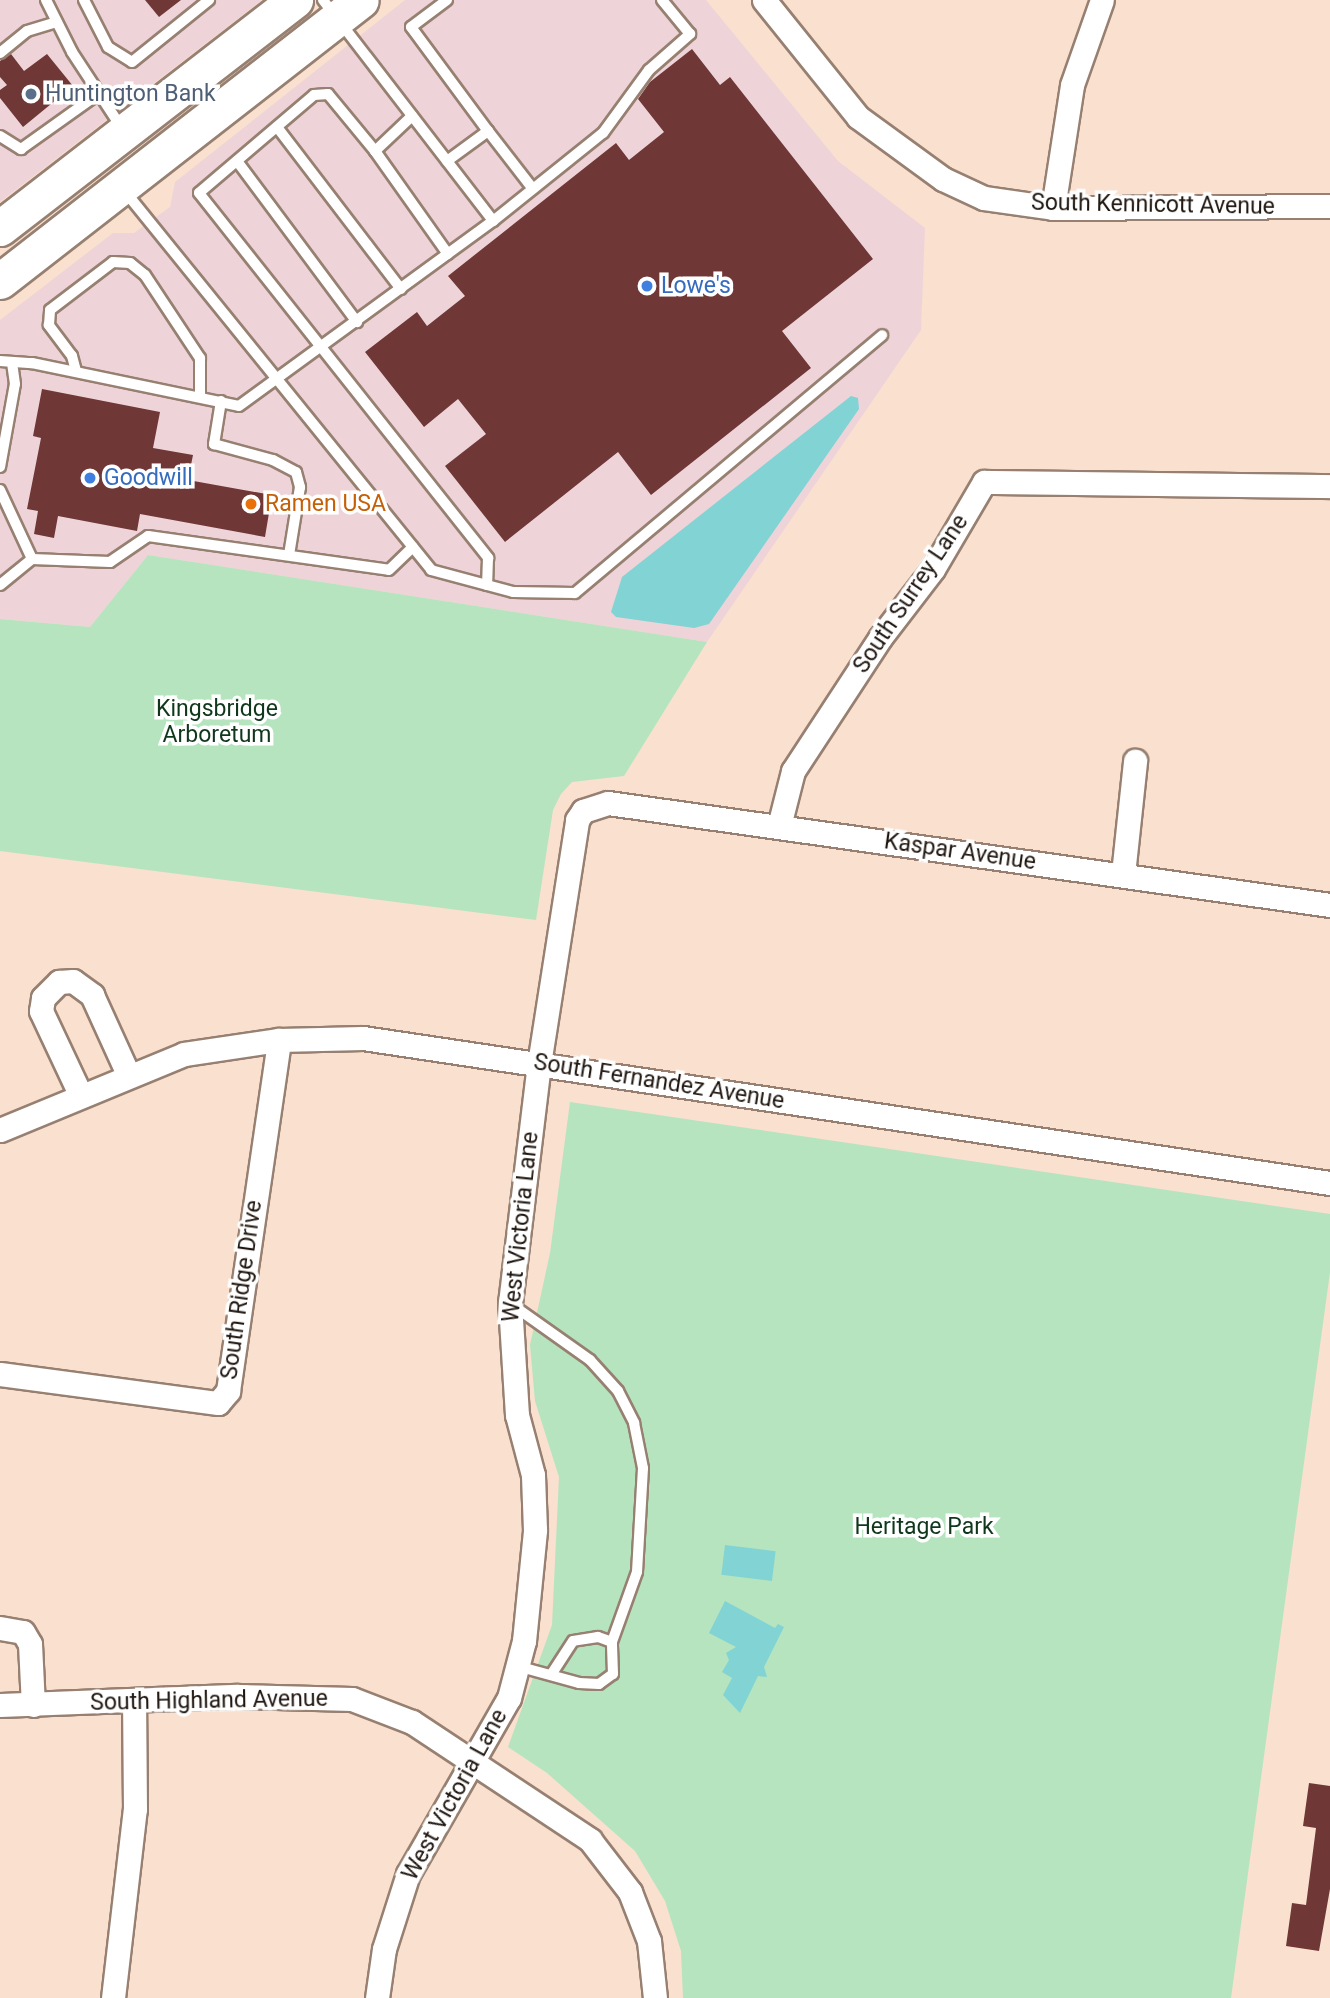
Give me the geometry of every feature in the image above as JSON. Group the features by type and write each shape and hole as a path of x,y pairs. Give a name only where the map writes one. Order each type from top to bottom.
{"main road":[{"path":"0,228 123,129 295,0"},
{"path":"0,281 121,187 341,6"}],"street":[{"name":"South Kennicott Avenue","path":"764,0 858,117 943,179 984,198 1053,208 1330,206"},
{"path":"1053,208 1072,85 1102,0"},
{"name":"South Surrey Lane","path":"779,827 793,771 880,638 933,569 984,482 1330,486"},
{"path":"1122,874 1135,761"},
{"name":"Kaspar Avenue","path":"590,808 608,803 1330,905"},
{"name":"West Victoria Lane","path":"377,1998 384,1950 408,1874 509,1698 517,1666 536,1530 533,1475 517,1415 510,1303 539,1064 577,820 590,808"},
{"path":"81,1096 41,1012 43,998 59,982 73,981 92,995 128,1074"},
{"name":"South Fernandez Avenue","path":"0,1130 128,1074 184,1054 279,1040 363,1038 1330,1183"},
{"name":"South Ridge Drive","path":"0,1374 218,1403 228,1391 279,1040"},
{"path":"0,1628 23,1632 30,1644 33,1705"},
{"name":"South Highland Avenue","path":"0,1705 238,1696 352,1699 412,1721 590,1840 630,1892 649,1941 655,1998"},
{"path":"113,1998 135,1809 134,1702"}],"lane":[{"path":"46,0 98,94 123,129"},
{"path":"84,0 108,47 132,62 209,0"},
{"path":"447,0 411,27 533,189"},
{"path":"0,361 76,371 239,406 493,221 603,133 641,79 690,34 662,0"},
{"path":"341,6 412,116 493,221"},
{"path":"0,53 27,31 57,22"},
{"path":"0,136 21,149 98,94"},
{"path":"448,254 375,151 328,94 314,95 199,193 488,558 487,585"},
{"path":"375,151 412,116"},
{"path":"276,127 401,289"},
{"path":"447,161 488,131"},
{"path":"237,160 357,322"},
{"path":"121,187 431,570 513,592 575,593 882,335"},
{"path":"76,371 72,356 49,325 50,310 113,262 130,263 145,275 200,358 200,396"},
{"path":"0,467 15,384 12,362"},
{"path":"220,401 214,444 273,460 296,472 299,487 289,555"},
{"path":"0,490 32,559"},
{"path":"0,585 32,559 110,562 148,536 389,570 413,547"},
{"path":"510,1303 564,1337 590,1360 618,1391 634,1423 643,1468 637,1572 612,1642 613,1674 599,1684 517,1666"},
{"path":"551,1675 573,1641 598,1637 612,1642"}],"shaded area":[{"path":"0,0 262,0 0,202"},
{"path":"405,0 706,0 838,161 925,228 921,330 707,642 148,555 90,627 0,619 0,320 113,233 134,233 170,207 175,182"}],"green space":[{"name":"Kingsbridge Arboretum","path":"148,555 707,642 624,776 572,782 561,794 553,810 536,920 0,851 0,619 90,627"},
{"name":"Heritage Park","path":"570,1102 1330,1214 1330,1272 1231,1998 683,1998 681,1951 665,1901 635,1851 547,1773 508,1747 552,1625 559,1477 535,1401 530,1345 550,1253"}],"water":[{"path":"851,396 858,398 859,409 709,624 694,628 616,617 611,612 622,577"},
{"path":"725,1545 776,1551 772,1581 721,1575"},
{"path":"725,1601 775,1628 778,1624 784,1627 764,1667 767,1677 758,1676 740,1713 723,1695 732,1678 722,1672 729,1660 726,1653 736,1647 709,1633"}],"building":[{"path":"145,0 181,0 159,17"},
{"name":"Lowe's","path":"692,49 720,85 730,77 873,259 782,331 811,368 651,495 618,452 505,542 445,466 486,434 458,399 424,427 365,352 417,312 427,326 465,296 448,276 616,143 629,160 664,132 638,99 650,82"},
{"name":"Huntington Bank","path":"11,54 24,71 47,54 73,86 23,127 0,98 0,90 7,85 0,77 0,61"},
{"name":"Goodwill","path":"42,389 160,412 153,448 193,455 188,480 272,495 265,537 140,514 137,531 58,516 54,538 34,534 38,511 27,509 41,438 33,436"},
{"path":"1309,1783 1330,1786 1330,1889 1319,1951 1286,1946 1292,1903 1306,1905 1316,1828 1303,1826"}],"place":[{"name":"Huntington Bank","path":"31,94"},
{"name":"Lowe's","path":"647,286"},
{"name":"Goodwill","path":"90,478"},
{"name":"Ramen USA","path":"251,504"}]}
